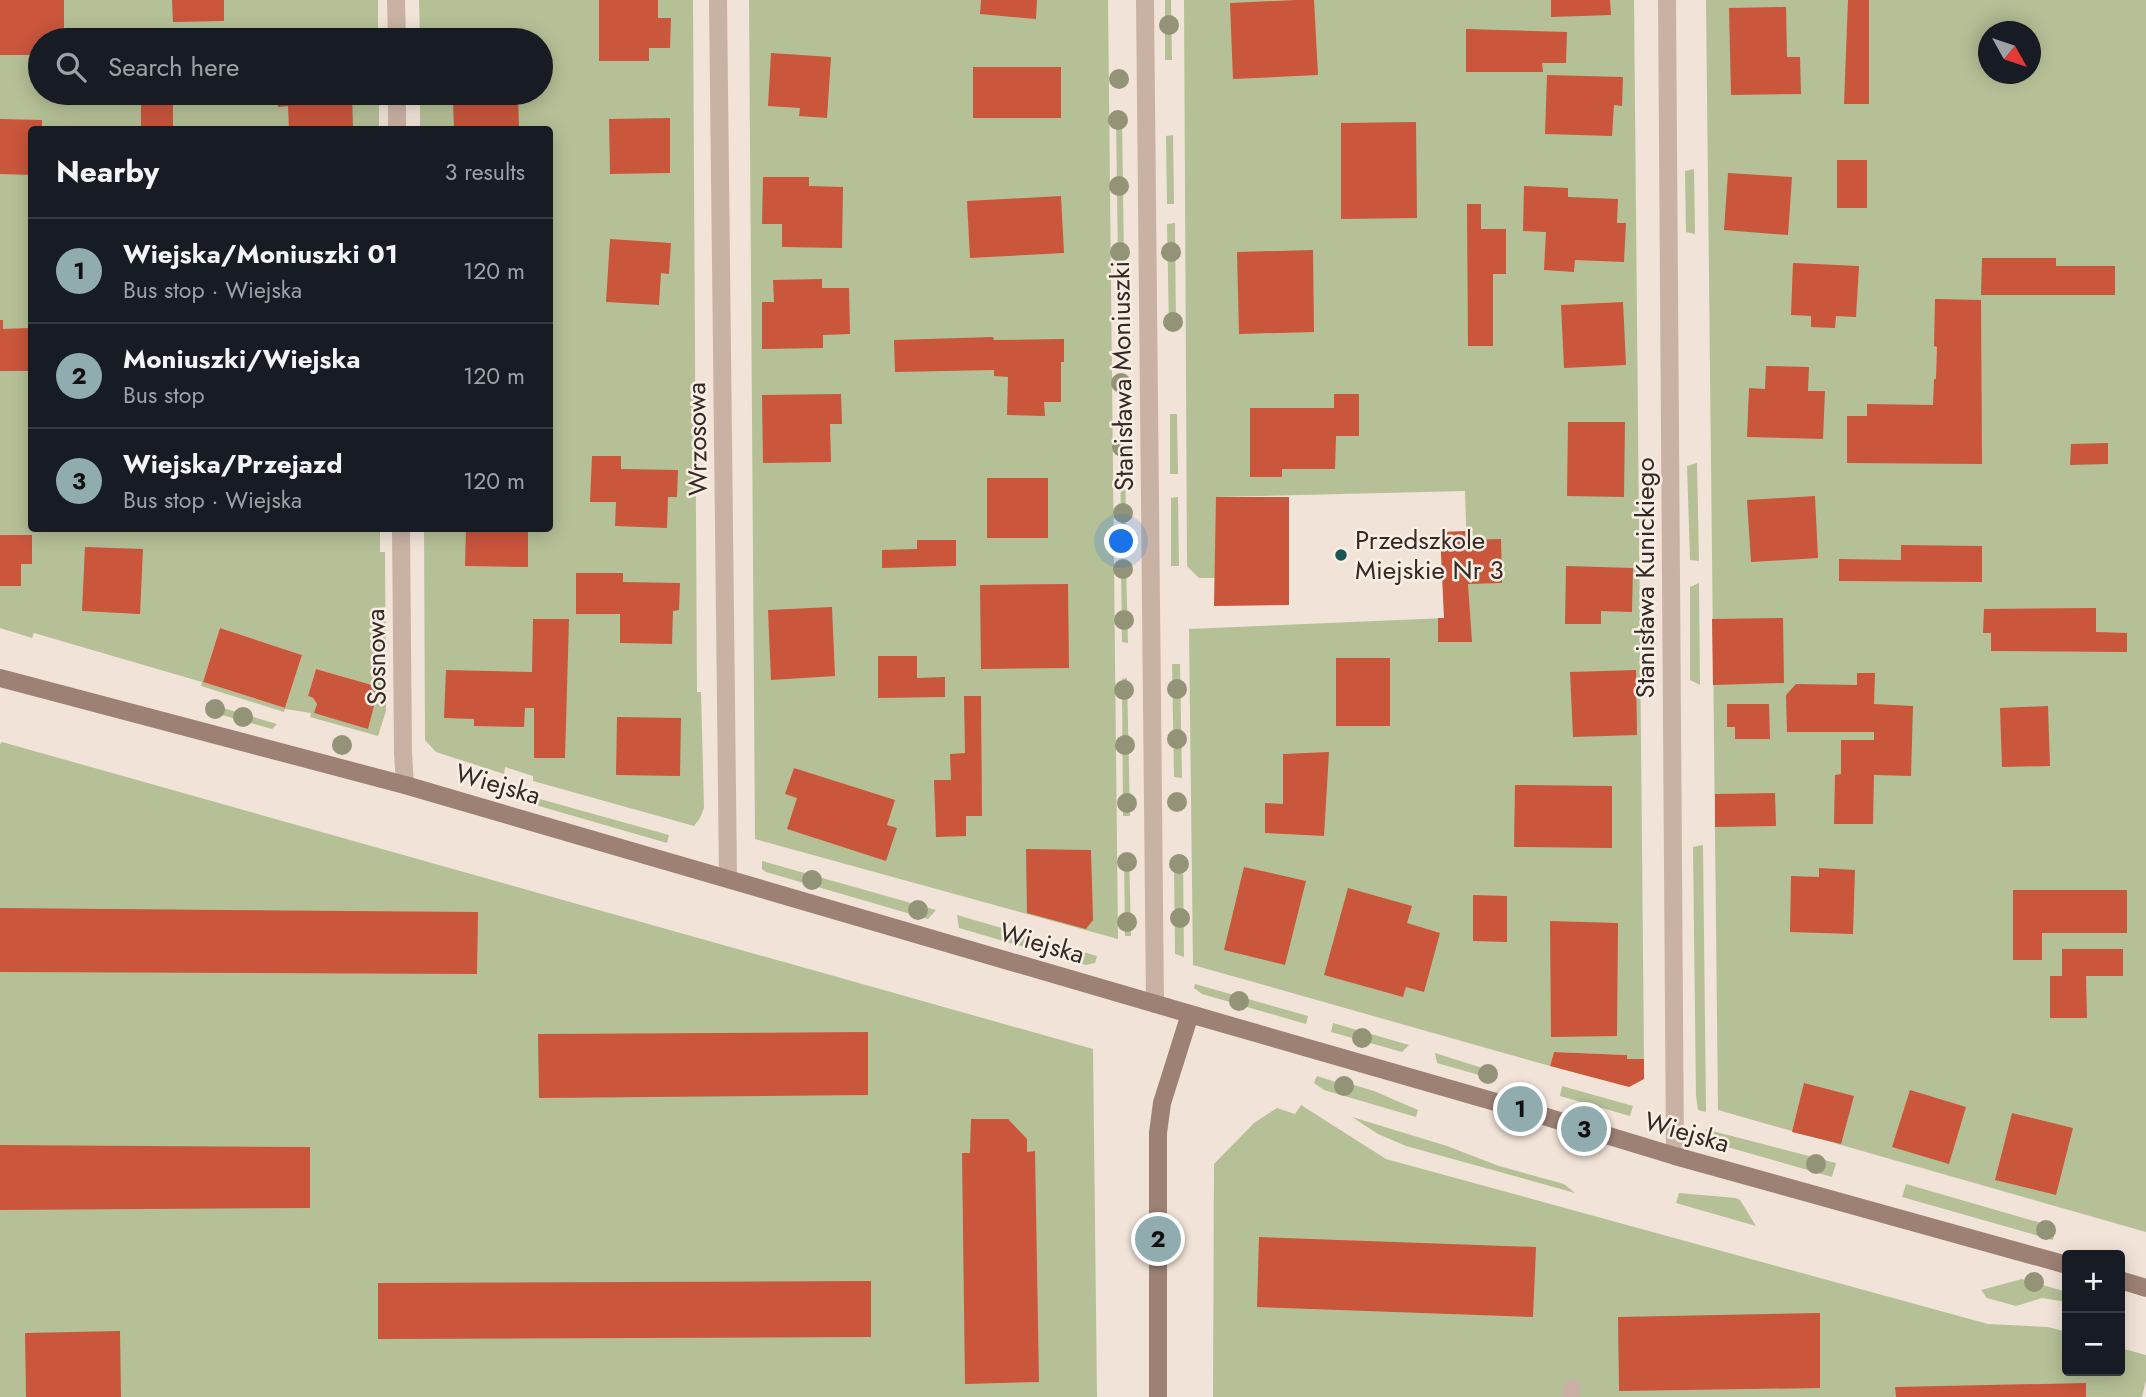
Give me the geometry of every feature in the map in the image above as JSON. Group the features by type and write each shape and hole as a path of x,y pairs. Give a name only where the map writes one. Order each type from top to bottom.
{"street":[{"path":"396,0 397,28"},
{"name":"Wrzosowa","path":"718,0 728,878"},
{"name":"Stanisława Moniuszki","path":"1145,0 1155,1004"},
{"name":"Stanisława Kunickiego","path":"1667,0 1675,1156"},
{"path":"397,105 397,126"},
{"name":"Sosnowa","path":"401,532 405,785"},
{"name":"Wiejska","path":"0,678 405,785 1675,1156 2062,1264"},
{"path":"1158,1397 1158,1133 1162,1103 1191,1014"},
{"path":"2125,1281 2146,1287"}],"green space":[{"path":"0,0 378,0 378,28 28,28 28,105 379,105 379,126 28,126 28,532 380,532 380,552 385,552 386,711 378,736 310,717 311,713 285,709 284,712 201,686 202,682 34,633 32,638 0,628","holes":["220,628 302,655 285,708 203,682","316,669 379,687 368,728 315,713 317,704 308,696"]},
{"path":"419,0 693,0 697,692 701,692 704,808 694,826 533,781 533,776 505,767 504,774 436,752 425,740 424,532 553,532 553,126 420,126 420,105 553,105 553,28 420,28"},
{"path":"749,0 1108,0 1118,939 755,839"},
{"path":"1165,0 1171,0 1172,60 1165,60"},
{"path":"1184,0 1634,0 1644,1059 1627,1059 1627,1055 1554,1052 1550,1066 1193,965 1189,629 1469,617 1465,491 1217,497 1215,578 1199,578 1187,566"},
{"path":"1706,0 2146,0 2146,1232 1718,1110"},
{"path":"1122,115 1124,262 1118,263 1116,116"},
{"path":"1173,135 1174,204 1167,204 1166,136"},
{"path":"1694,169 1695,234 1686,232 1685,171"},
{"path":"1175,223 1176,329 1169,329 1167,224"},
{"path":"1170,414 1177,414 1178,474 1170,474"},
{"path":"1120,435 1125,435 1126,537 1121,537"},
{"path":"1697,463 1699,561 1690,560 1687,466"},
{"path":"1178,497 1179,566 1171,566 1171,498"},
{"path":"1121,563 1126,563 1128,643 1122,642"},
{"path":"1699,583 1700,685 1690,680 1690,587"},
{"path":"1172,664 1180,664 1182,778 1174,777"},
{"path":"1127,678 1130,816 1123,816 1122,679"},
{"path":"206,703 277,724 272,729 207,711"},
{"path":"2,742 1093,1049 1097,1397 0,1397"},
{"path":"529,796 669,835 667,843 532,804"},
{"path":"1703,845 1706,1112 1698,1110 1696,1096 1693,847"},
{"path":"1124,854 1129,854 1131,936 1125,936"},
{"path":"1183,859 1184,957 1175,954 1174,860"},
{"path":"762,861 936,910 928,919 766,872 762,869"},
{"path":"957,915 1097,956 1095,963 1086,965 959,928"},
{"path":"1195,984 1308,1016 1306,1024 1202,994 1194,988"},
{"path":"1333,1023 1409,1045 1402,1052 1331,1032"},
{"path":"1435,1053 1495,1072 1493,1079 1437,1063"},
{"path":"1317,1076 1374,1091 1418,1110 1416,1117 1324,1090 1314,1083"},
{"path":"1562,1086 1633,1106 1630,1116 1560,1096"},
{"path":"1301,1105 1386,1159 1988,1324 2048,1327 2062,1331 2062,1376 2125,1376 2125,1349 2146,1355 2146,1380 2142,1397 1213,1397 1214,1164 1254,1123 1277,1108 1295,1114"},
{"path":"1352,1117 1447,1146 1499,1166 1564,1184 1575,1193 1406,1146 1378,1134"},
{"path":"1705,1129 1836,1163 1832,1177 1717,1144"},
{"path":"1906,1184 2055,1227 2053,1240 1902,1197"},
{"path":"1679,1193 1736,1198 1756,1226 1676,1203"},
{"path":"2022,1279 2062,1291 2062,1301 2042,1298 2016,1306 1987,1298 1981,1290"}],"building":[{"path":"0,0 64,0 64,28 28,28 28,55 0,55"},
{"path":"172,0 224,0 224,21 173,22"},
{"path":"599,0 658,0 658,18 671,18 670,48 649,48 649,61 599,61"},
{"path":"981,0 1037,0 1036,19 980,14"},
{"path":"1314,0 1318,75 1233,79 1230,3"},
{"path":"1551,0 1610,0 1611,15 1551,17"},
{"path":"1848,0 1869,0 1869,104 1844,104"},
{"path":"1786,7 1787,57 1800,57 1801,94 1731,95 1729,8"},
{"path":"1466,29 1567,32 1566,63 1542,63 1543,72 1466,72"},
{"path":"771,53 831,57 827,118 799,116 800,108 768,106"},
{"path":"973,67 1061,67 1061,118 973,118"},
{"path":"1547,75 1623,77 1622,106 1614,105 1612,136 1545,134"},
{"path":"141,105 173,105 173,126 141,126"},
{"path":"278,105 352,105 353,126 289,126 288,106"},
{"path":"453,105 518,105 519,126 454,126"},
{"path":"670,118 670,173 610,174 609,119"},
{"path":"0,119 42,120 42,126 28,126 28,175 0,174"},
{"path":"1416,122 1417,218 1341,219 1341,123"},
{"path":"1837,160 1867,160 1867,208 1837,208"},
{"path":"1728,173 1792,177 1788,235 1724,230"},
{"path":"763,177 809,177 809,186 843,187 842,248 782,247 782,224 762,224"},
{"path":"1524,186 1568,188 1568,197 1618,199 1617,223 1626,223 1624,262 1575,260 1574,272 1544,270 1546,232 1523,231"},
{"path":"1061,196 1064,253 970,258 967,201"},
{"path":"1467,204 1481,204 1481,229 1506,229 1506,274 1493,274 1493,346 1468,346"},
{"path":"610,239 671,243 669,274 661,273 659,305 606,302"},
{"path":"1313,250 1314,332 1239,334 1237,252"},
{"path":"1982,258 2056,258 2056,266 2115,266 2115,295 1981,295"},
{"path":"1793,263 1859,266 1856,317 1836,316 1835,328 1811,327 1811,316 1791,315"},
{"path":"822,279 822,288 849,288 850,334 823,335 823,348 762,349 762,302 774,302 773,280"},
{"path":"1935,299 1981,300 1982,464 1847,463 1847,416 1867,416 1867,404 1933,405 1937,347 1934,346"},
{"path":"1623,302 1626,365 1564,368 1561,305"},
{"path":"0,320 3,320 3,329 28,328 28,371 0,371"},
{"path":"993,337 994,340 1064,339 1061,402 1044,402 1045,416 1007,415 1008,377 994,376 994,370 895,372 894,340"},
{"path":"1766,366 1809,367 1808,391 1825,391 1823,439 1747,437 1749,388 1765,389"},
{"path":"841,394 842,424 830,424 831,462 763,463 762,395"},
{"path":"1334,394 1359,394 1359,436 1336,436 1335,469 1282,469 1282,477 1250,477 1250,408 1334,408"},
{"path":"1568,422 1625,422 1624,497 1567,496"},
{"path":"2108,443 2108,464 2070,465 2071,444"},
{"path":"592,456 621,456 621,469 678,470 677,497 668,497 667,528 615,526 616,502 590,502"},
{"path":"987,478 1048,478 1048,538 987,538"},
{"path":"1815,496 1818,558 1751,562 1747,500"},
{"path":"1216,497 1289,497 1289,605 1214,606"},
{"path":"1466,531 1466,540 1501,539 1502,583 1468,584 1472,642 1438,642 1438,618 1444,618 1440,532"},
{"path":"466,532 528,532 528,567 465,566"},
{"path":"0,535 32,535 32,564 21,564 21,586 0,586"},
{"path":"917,540 956,540 956,566 882,568 882,550 917,549"},
{"path":"1901,545 1982,546 1982,582 1839,581 1839,559 1901,560"},
{"path":"85,547 143,549 140,614 82,611"},
{"path":"1566,566 1633,568 1632,612 1601,611 1601,624 1565,624"},
{"path":"576,573 623,573 623,582 680,583 679,610 673,611 672,644 620,643 620,614 576,614"},
{"path":"1068,584 1069,668 981,669 980,585"},
{"path":"832,607 835,676 771,680 768,610"},
{"path":"2096,608 2096,632 2127,633 2127,652 1991,651 1991,633 1983,633 1984,609"},
{"path":"1783,618 1784,683 1713,685 1712,619"},
{"path":"533,619 569,619 565,758 534,758 534,708 525,708 524,727 474,726 474,719 444,718 446,670 532,672"},
{"path":"220,628 302,655 285,708 203,682"},
{"path":"878,656 917,656 917,678 945,677 945,697 878,698"},
{"path":"1336,658 1390,658 1390,726 1336,726"},
{"path":"316,669 379,687 368,729 314,713 317,704 308,696"},
{"path":"1636,670 1637,735 1573,737 1570,672"},
{"path":"1857,673 1875,673 1874,704 1913,706 1911,776 1874,775 1873,824 1834,824 1835,775 1841,774 1841,740 1874,740 1874,732 1787,732 1786,695 1796,684 1857,685"},
{"path":"964,696 981,696 982,816 966,816 966,836 936,837 934,780 951,780 950,754 965,753"},
{"path":"1727,704 1769,704 1770,739 1735,739 1735,727 1727,727"},
{"path":"2048,706 2050,766 2002,767 2000,708"},
{"path":"617,717 681,718 680,776 616,775"},
{"path":"1329,752 1324,836 1265,833 1265,803 1283,804 1283,754"},
{"path":"794,768 895,800 887,825 897,828 886,861 787,829 797,798 785,794"},
{"path":"1515,785 1612,786 1612,848 1514,847"},
{"path":"1775,793 1776,826 1715,827 1715,794"},
{"path":"1026,849 1091,850 1093,920 1086,929 1027,913"},
{"path":"1244,867 1306,881 1285,965 1224,950"},
{"path":"1819,868 1855,870 1853,934 1790,932 1791,876 1819,877"},
{"path":"1348,888 1412,906 1407,923 1440,933 1424,992 1406,987 1403,997 1324,975"},
{"path":"2013,890 2127,890 2127,933 2042,933 2042,960 2013,960"},
{"path":"1473,895 1507,896 1507,942 1473,941"},
{"path":"0,908 478,912 477,974 0,972"},
{"path":"1550,921 1618,923 1617,1036 1551,1037"},
{"path":"2062,949 2123,949 2123,976 2086,976 2087,1018 2050,1018 2050,976 2062,976"},
{"path":"868,1032 868,1095 539,1098 538,1034"},
{"path":"1554,1052 1627,1055 1627,1059 1644,1059 1644,1079 1629,1087 1550,1066"},
{"path":"1804,1083 1854,1096 1841,1144 1792,1132"},
{"path":"1910,1090 1966,1107 1949,1164 1892,1147"},
{"path":"2012,1113 2073,1128 2056,1195 1995,1180"},
{"path":"971,1119 1008,1119 1027,1139 1027,1152 1035,1151 1039,1382 965,1384 962,1153 970,1153"},
{"path":"0,1145 310,1147 310,1208 0,1210"},
{"path":"1259,1237 1536,1247 1533,1317 1257,1307"},
{"path":"871,1281 871,1337 378,1339 378,1283"},
{"path":"1820,1313 1820,1388 1619,1391 1618,1317"},
{"path":"120,1331 121,1397 26,1397 25,1333"},
{"path":"2086,1383 2086,1397 1896,1397 1895,1387"}],"place":[{"name":"Przedszkole Miejskie Nr 3","path":"1341,555"},
{"name":"Wiejska/Moniuszki 01","path":"1520,1109"},
{"name":"Wiejska/Przejazd","path":"1584,1129"},
{"name":"Moniuszki/Wiejska","path":"1158,1239"}]}
